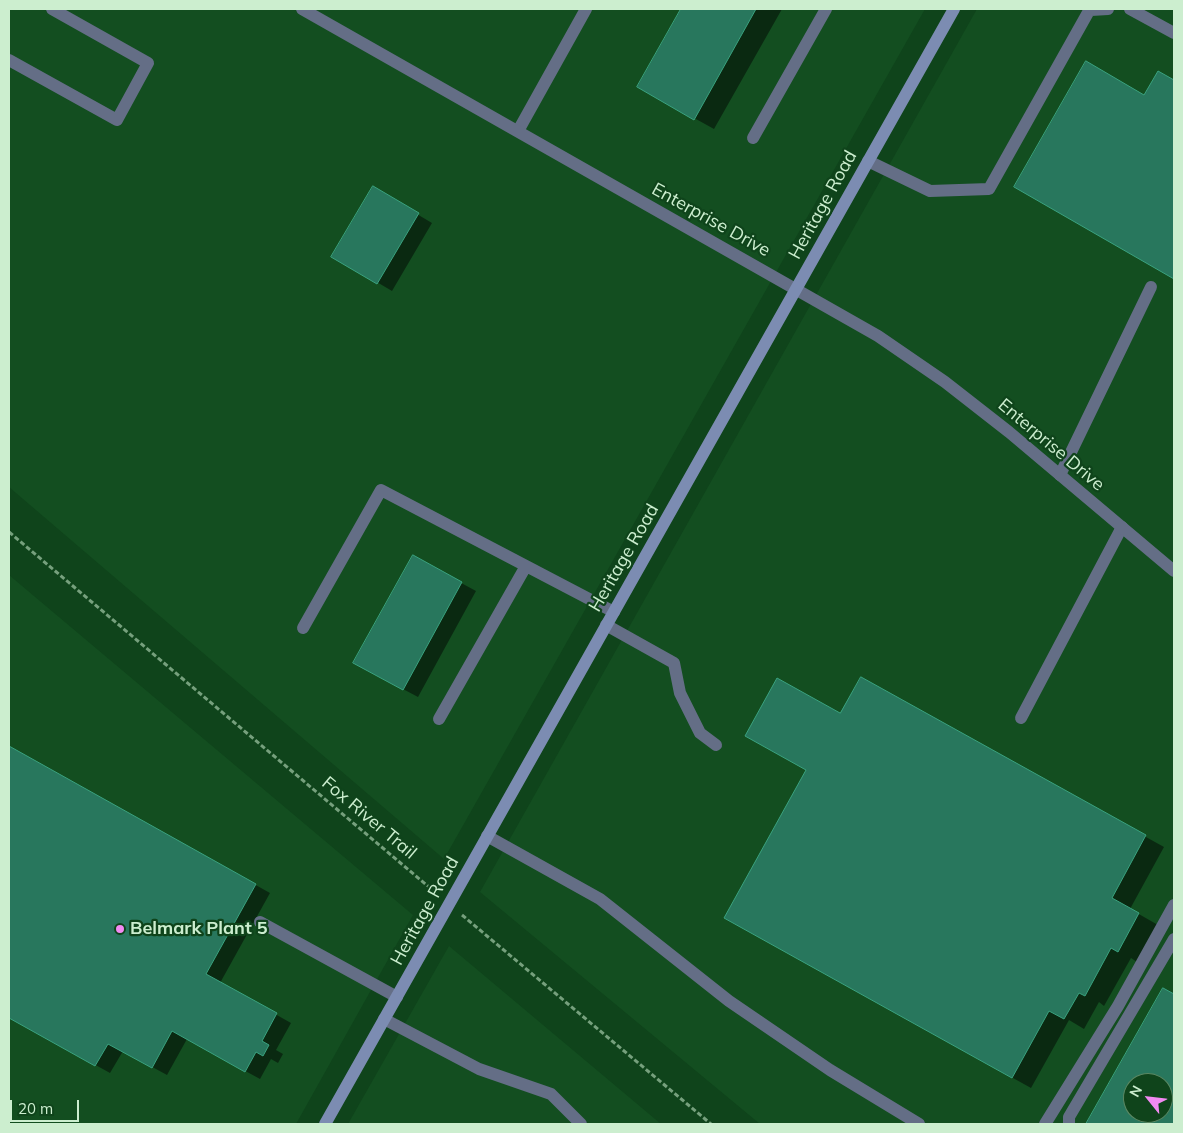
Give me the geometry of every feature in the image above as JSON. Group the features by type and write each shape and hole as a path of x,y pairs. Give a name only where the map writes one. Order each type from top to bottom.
{"main road":[{"name":"Heritage Road","path":"325,1124 954,9"}],"street":[{"path":"9,60 117,120 148,63 52,9"},
{"name":"Enterprise Drive","path":"302,9 878,336 945,382 1174,571"},
{"path":"518,131 586,9"},
{"path":"753,138 826,9"},
{"path":"868,161 930,191 990,189 1091,9 1108,9"},
{"path":"1130,9 1174,33"},
{"path":"1060,475 1151,287"},
{"path":"303,628 380,490 614,612"},
{"path":"1021,718 1122,527"},
{"path":"439,719 526,566"},
{"path":"606,625 674,663 680,693 700,733 716,745"},
{"path":"487,836 600,899 729,1001 830,1070 919,1124"},
{"path":"1045,1124 1118,1006 1174,905"},
{"path":"260,922 396,997"},
{"path":"1069,1124 1069,1117 1174,939"},
{"path":"384,1019 479,1069 550,1094 581,1124"}],"path":[{"name":"Fox River Trail","path":"9,532 711,1124"}],"shaded area":[{"path":"9,9 925,9 444,859 9,487"},
{"path":"977,9 1174,9 1174,1124 760,1124 480,892"},
{"path":"9,575 413,915 296,1124 9,1124"},
{"path":"449,946 661,1124 348,1124"}],"building":[{"path":"681,9 756,9 694,120 637,87"},
{"path":"1086,61 1144,95 1158,71 1174,80 1174,279 1014,187"},
{"path":"373,186 419,213 377,284 331,257"},
{"path":"413,555 462,582 403,690 353,663"},
{"path":"861,677 1146,835 1112,898 1139,913 1118,952 1111,948 1085,996 1079,993 1064,1019 1049,1011 1012,1078 724,918 806,770 745,736 777,678 840,713"},
{"name":"Belmark Plant 5","path":"9,746 256,884 206,974 277,1013 262,1041 269,1045 263,1056 256,1052 245,1072 172,1031 152,1068 108,1044 95,1066 9,1018"},
{"path":"1163,988 1174,994 1174,1124 1086,1124"}],"place":[{"name":"Belmark Plant 5","path":"120,929"}]}
